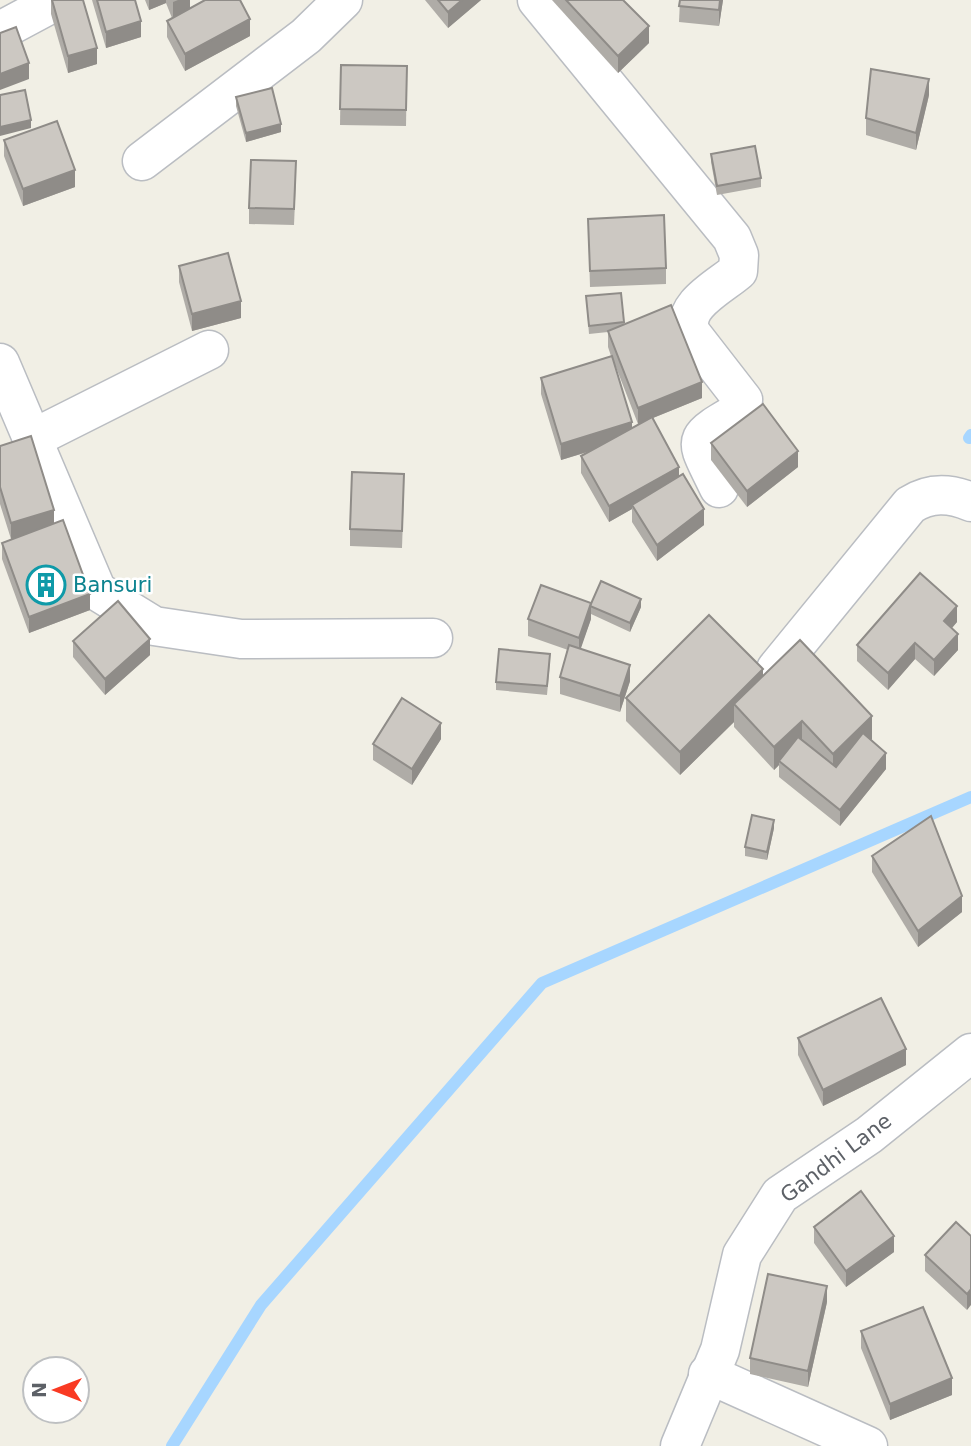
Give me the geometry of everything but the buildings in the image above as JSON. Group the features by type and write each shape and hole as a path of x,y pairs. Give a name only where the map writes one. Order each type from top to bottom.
{"street":[{"path":"0,31 58,0"},
{"path":"142,161 306,36 343,0"},
{"path":"537,0 732,237 738,252 738,271 692,309 688,321 691,333 743,400 740,411 705,432 700,439 700,447 719,488"},
{"path":"34,438 209,350"},
{"path":"0,363 97,591 154,626 241,639 433,638"},
{"path":"776,670 910,505 923,497 943,495 971,502"},
{"name":"Gandhi Lane","path":"680,1446 720,1350 741,1255 780,1195 869,1135 971,1053"},
{"path":"708,1374 868,1446"}],"waterway":[{"path":"172,1446 261,1305 542,983 971,797"}],"place":[{"name":"Bansuri","path":"46,585"}]}
